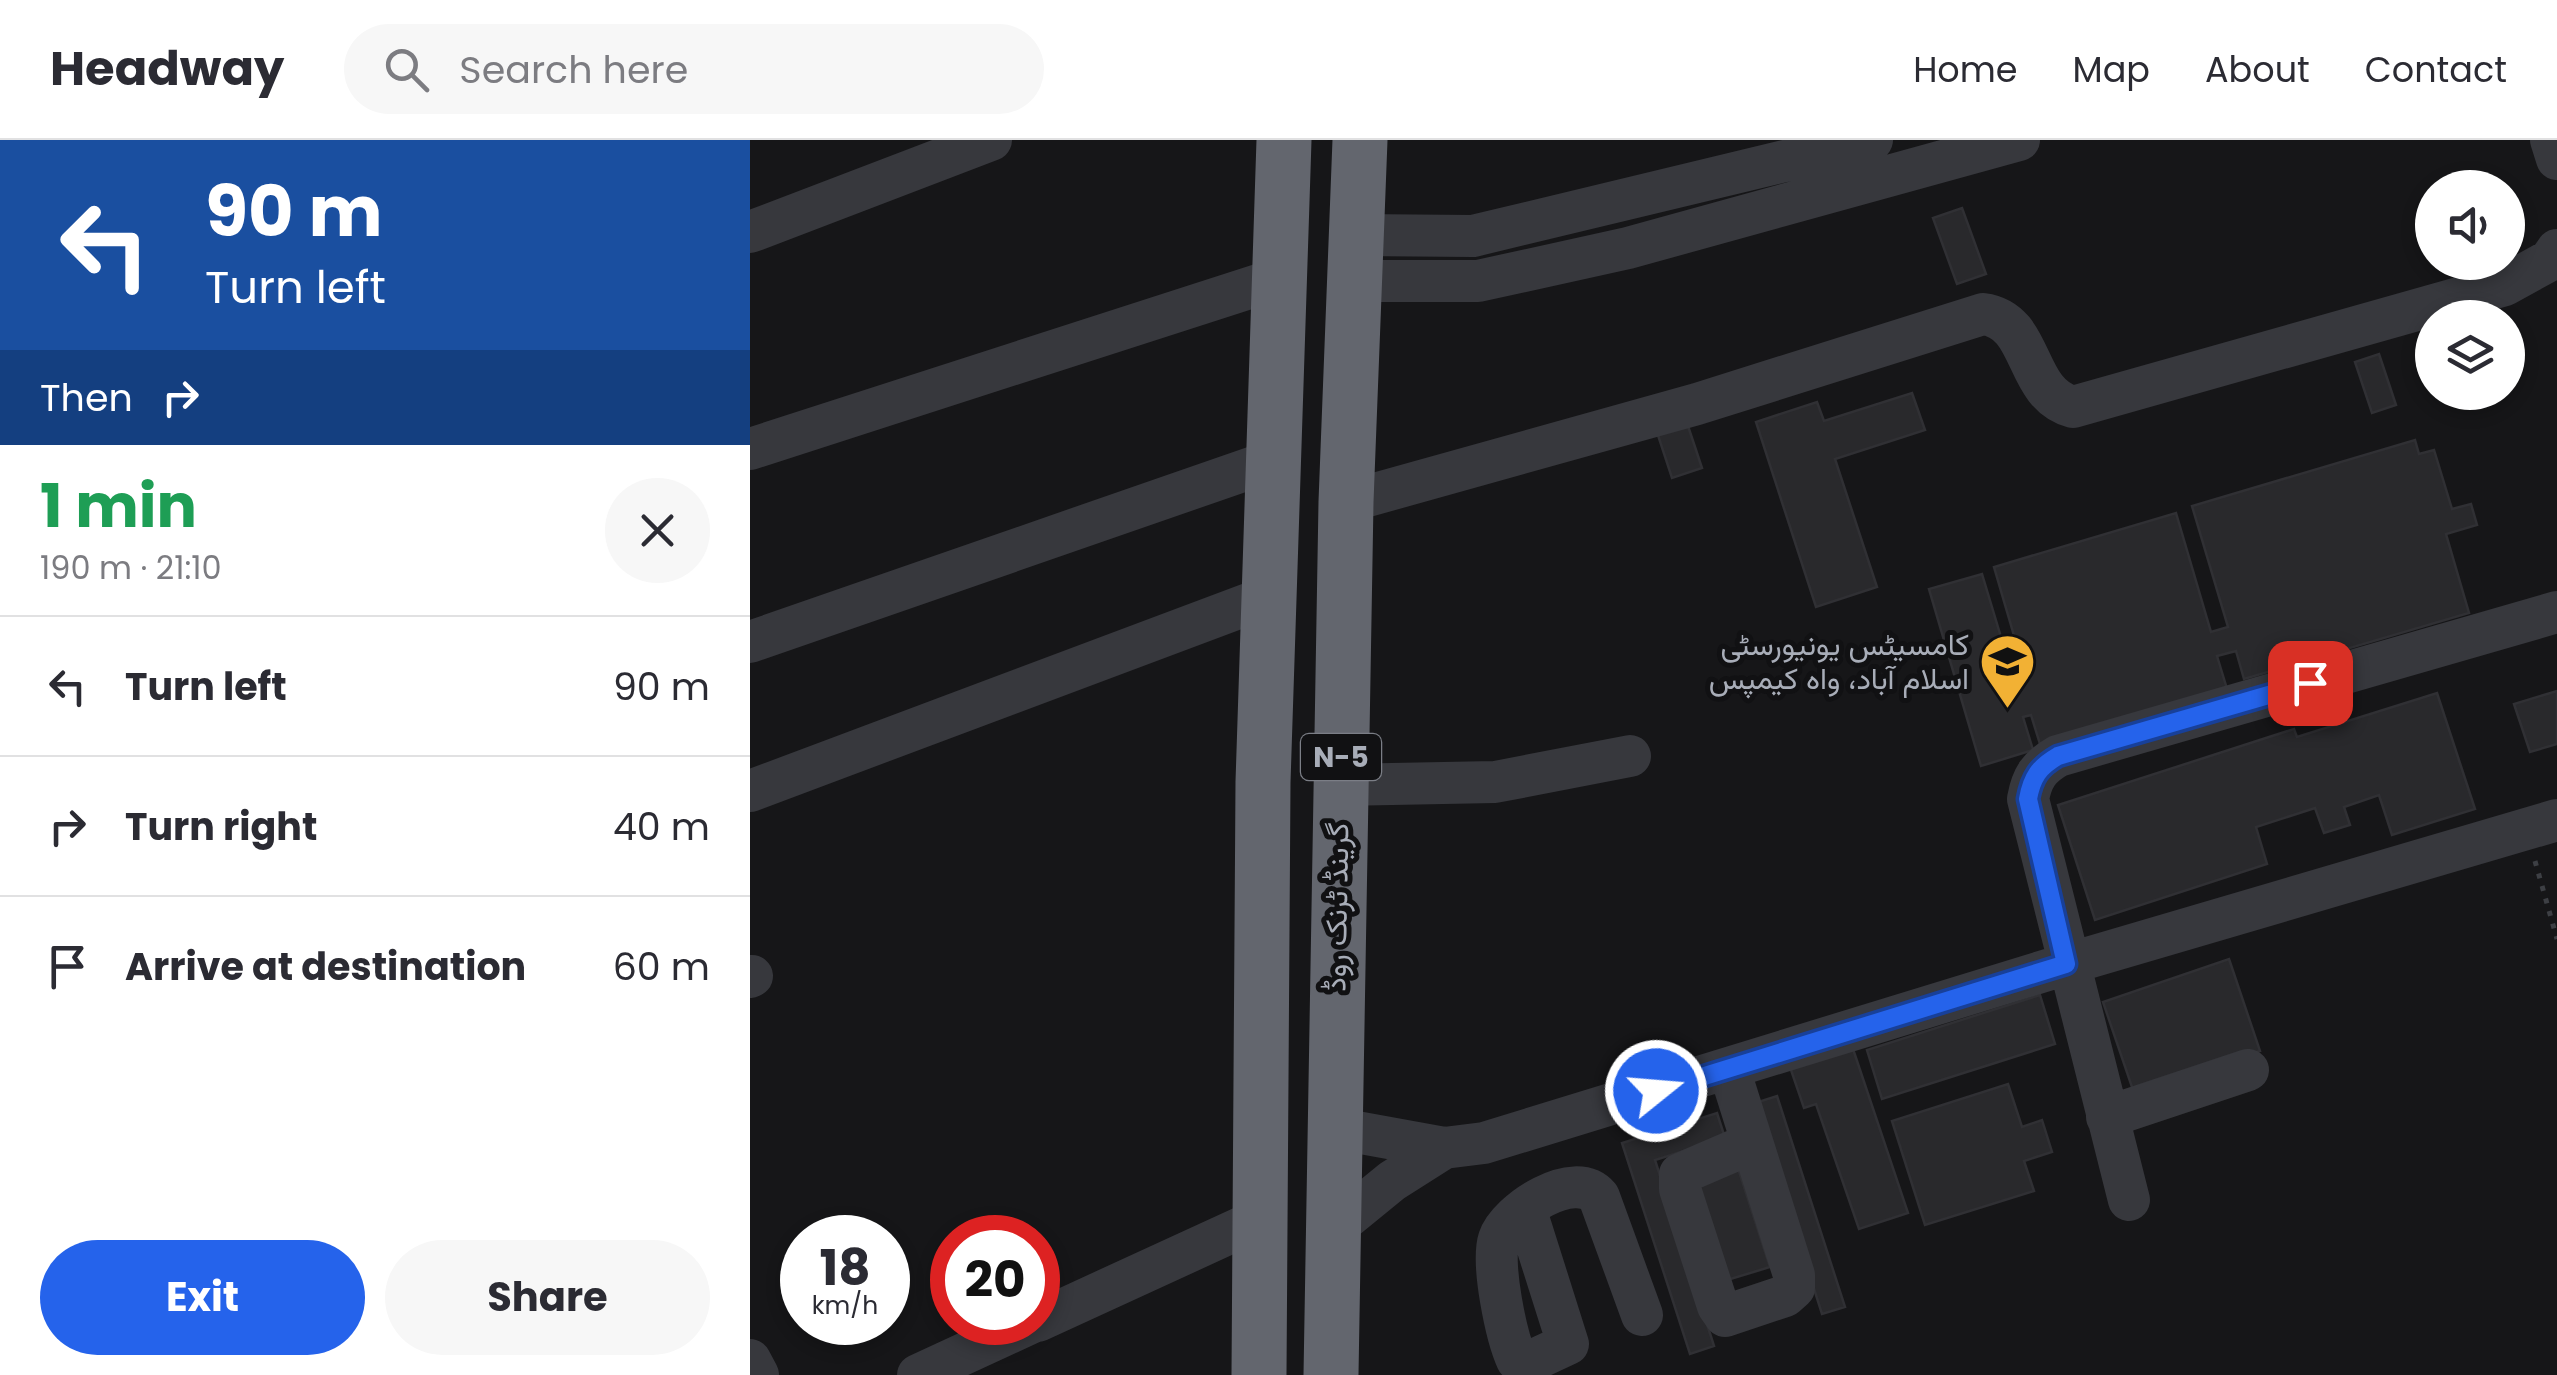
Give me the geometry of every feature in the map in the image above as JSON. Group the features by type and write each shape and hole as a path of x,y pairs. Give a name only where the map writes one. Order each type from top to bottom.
{"highway":[{"name":"N-5","path":"1260,1375 1270,596 1284,140"},
{"name":"گرینڈ ٹرنک روڈ","path":"1331,1375 1346,502 1360,140"}],"street":[{"path":"750,232 992,140"},
{"path":"1354,258 1474,236 1872,140"},
{"path":"1354,258 1478,281 1664,239 2020,140"},
{"path":"2551,140 2557,159"},
{"path":"1346,502 1697,404 1982,314 2002,316 2016,332 2042,389 2057,403 2073,407 2505,285 2550,260 2557,250"},
{"path":"750,448 1280,278"},
{"path":"750,642 1274,460"},
{"path":"750,790 1270,596"},
{"path":"2130,1200 2066,964 2028,799 2032,781 2042,766 2058,756 2557,612"},
{"path":"1340,785 1495,782 1630,756"},
{"path":"1334,1128 1444,1148 1484,1143 2066,964 2542,825"},
{"path":"1729,1069 1752,1142"},
{"path":"2107,1117 2248,1070"},
{"path":"1547,1124 1568,1188"},
{"path":"1332,1230 1392,1181 1444,1148"},
{"path":"1526,1208 1568,1188 1587,1188 1598,1198 1642,1315"},
{"path":"1060,1311 1260,1219"},
{"path":"918,1375 984,1345"},
{"path":"750,1360 758,1375"}],"path":[{"path":"2542,825 2557,939"}],"building":[{"path":"1962,208 1986,274 1957,284 1933,218"},
{"path":"2379,354 2396,405 2372,413 2355,362"},
{"path":"1912,393 1925,430 1835,459 1877,587 1816,607 1756,422 1817,402 1824,421"},
{"path":"1686,420 1702,468 1672,478 1656,429"},
{"path":"2415,440 2419,454 2434,450 2452,509 2471,504 2477,525 2446,534 2469,613 2244,679 2236,651 2217,656 2227,689 2040,744 2031,715 2023,717 2033,750 1981,766 1929,589 1982,574 2010,667 2022,663 1994,567 2176,513 2211,632 2228,627 2192,506"},
{"path":"2557,691 2557,744 2530,752 2514,704"},
{"path":"2437,693 2475,809 2392,835 2379,795 2344,807 2350,825 2324,833 2315,808 2256,827 2267,864 2095,920 2058,805 2294,729 2297,737"},
{"path":"2229,959 2260,1051 2134,1093 2103,1002"},
{"path":"2040,995 2055,1044 1882,1099 1867,1050"},
{"path":"1852,1046 1908,1213 1859,1229 1816,1104 1804,1108 1790,1067"},
{"path":"2008,1084 2022,1127 2042,1120 2052,1152 2024,1161 2034,1191 1925,1225 1892,1121"},
{"path":"1777,1096 1845,1307 1822,1314 1755,1103"},
{"path":"1717,1113 1725,1138 1655,1160 1714,1346 1690,1354 1622,1143"},
{"path":"1738,1168 1770,1267 1724,1281 1692,1183"}],"place":[{"name":"کامسیٹس یونیورسٹی اسلام آباد، واہ کیمپس","path":"2008,711"}],"route":[{"path":"1656,1091 2066,964 2028,799 2032,781 2042,766 2058,756 2310,683"}]}
